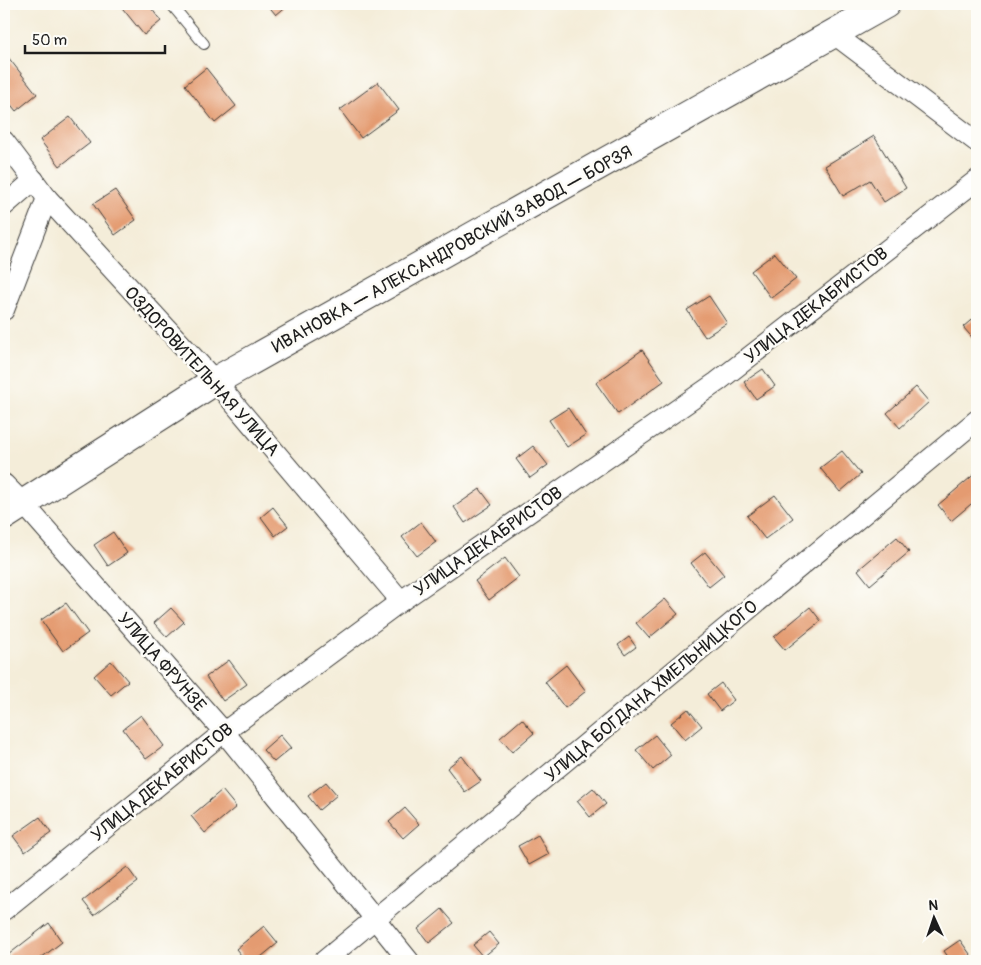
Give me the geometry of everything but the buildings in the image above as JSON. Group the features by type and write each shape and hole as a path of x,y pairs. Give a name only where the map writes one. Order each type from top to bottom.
{"main road":[{"name":"ИВАНОВКА — АЛЕКСАНДРОВСКИЙ ЗАВОД — БОРЗЯ","path":"14,510 215,381 886,4"}],"street":[{"path":"834,34 977,142"},
{"name":"ОЗДОРОВИТЕЛЬНАЯ УЛИЦА","path":"4,140 47,198 215,381 401,601"},
{"path":"4,206 34,180"},
{"name":"УЛИЦА ДЕКАБРИСТОВ","path":"4,910 224,732 401,601 717,382 977,180"},
{"path":"4,310 47,198"},
{"name":"УЛИЦА БОГДАНА ХМЕЛЬНИЦКОГО","path":"324,961 977,420"},
{"name":"УЛИЦА ФРУНЗЕ","path":"4,484 14,510 224,732 409,961"}],"lane":[{"path":"171,4 204,44"}]}
